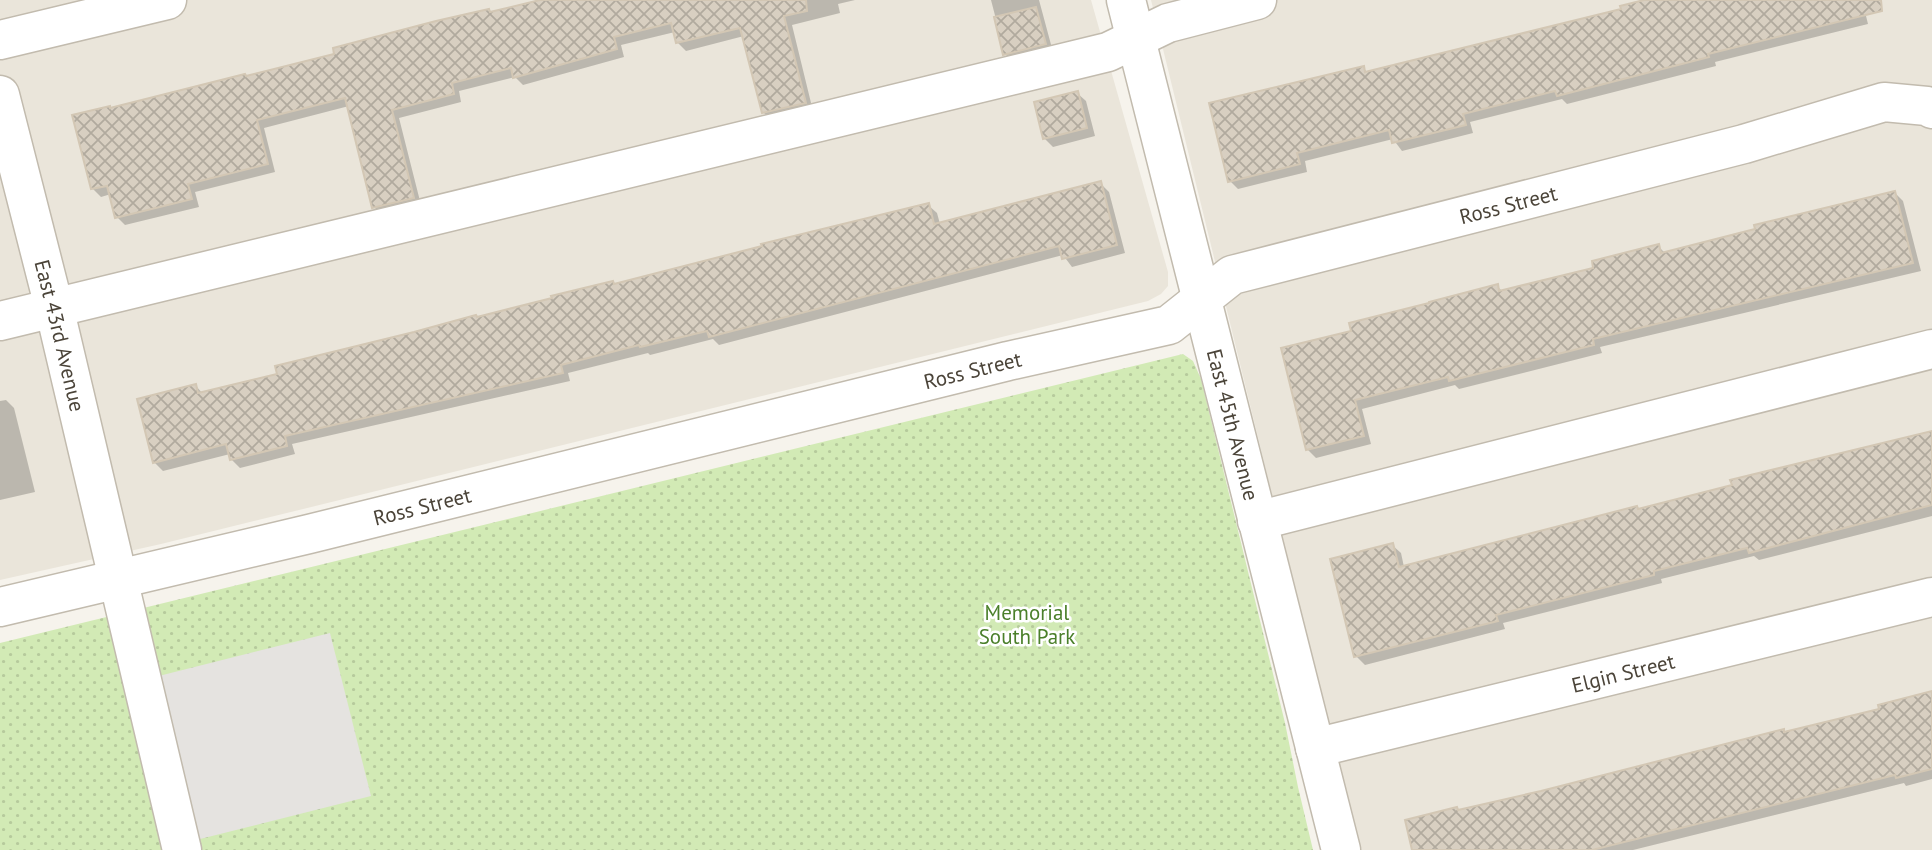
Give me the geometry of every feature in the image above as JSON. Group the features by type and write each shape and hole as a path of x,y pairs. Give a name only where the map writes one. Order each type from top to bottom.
{"street":[{"path":"0,40 167,0"},
{"name":"East 45th Avenue","path":"1125,0 1341,850"},
{"path":"0,320 1108,52 1168,23 1257,0"},
{"name":"East 43rd Avenue","path":"0,95 54,307 182,850"},
{"name":"Ross Street","path":"0,607 309,534 1008,361 1169,325 1232,275 1744,144 1884,102 1930,108"},
{"path":"1257,521 1932,349"},
{"name":"Elgin Street","path":"1315,748 1932,597"}],"shaded area":[{"path":"0,0 1091,0 1168,272 1168,286 1161,294 1148,301 161,544 0,580"},
{"path":"1151,0 1932,0 1932,850 1359,850"},
{"path":"330,633 371,796 168,847 127,684"}],"green space":[{"name":"Memorial South Park","path":"1183,354 1193,361 1201,379 1285,723 1313,850 0,850 0,643"}],"building":[{"path":"540,0 806,0 807,11 784,16 806,103 762,113 740,28 676,43 671,23 614,37 617,49 513,78 511,68 452,83 454,94 392,110 414,198 372,208 345,98 257,120 268,164 188,184 192,199 115,218 107,186 91,189 72,115 334,54 333,48 436,21"},
{"path":"1644,0 1881,0 1882,11 1708,54 1709,57 1557,96 1555,91 1463,114 1466,125 1392,143 1389,130 1297,153 1300,164 1228,182 1209,103 1364,66 1365,72 1621,9 1620,6"},
{"path":"1036,7 1046,44 1003,55 994,17"},
{"path":"1078,91 1087,128 1043,139 1034,102"},
{"path":"1101,181 1117,245 1062,259 1059,246 709,337 707,331 640,347 639,345 561,365 563,373 285,436 287,446 230,460 226,444 153,463 137,399 196,384 198,393 277,374 275,366 613,281 614,284 762,246 761,244 929,203 934,224"},
{"path":"1895,191 1913,263 1593,339 1594,345 1449,381 1448,377 1355,400 1364,436 1306,450 1281,348 1351,331 1349,323 1498,284 1499,291 1593,268 1592,261 1659,244 1661,253 1755,229 1754,225"},
{"path":"1932,431 1932,505 1749,553 1747,548 1654,571 1654,575 1496,615 1498,621 1354,657 1330,559 1393,543 1399,567 1637,506 1638,509 1732,485 1730,480"},
{"path":"1932,691 1932,769 1896,778 1895,775 1592,850 1412,850 1405,820 1541,791 1784,729 1784,732 1879,709 1878,705"}]}
